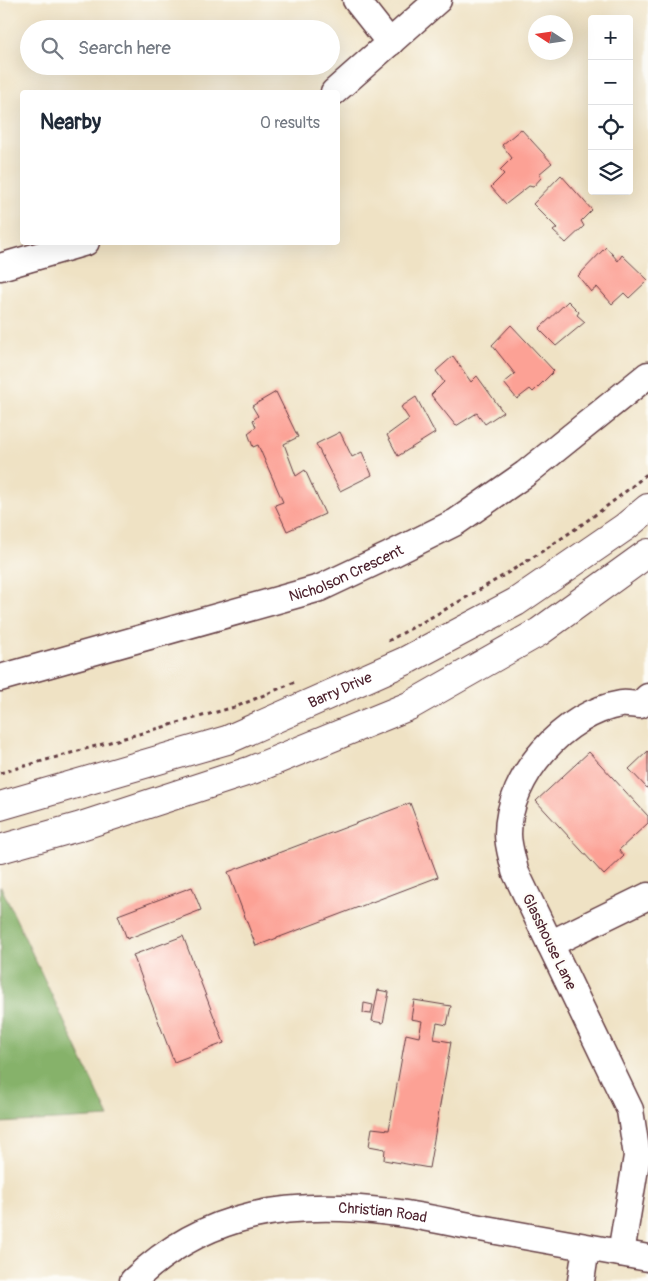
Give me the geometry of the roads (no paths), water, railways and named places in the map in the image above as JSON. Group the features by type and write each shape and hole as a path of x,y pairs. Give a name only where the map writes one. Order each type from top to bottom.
{"main road":[{"name":"Barry Drive","path":"0,806 227,740 406,662 516,602 626,527 648,508"},
{"path":"0,849 78,827 252,770 408,706 539,632 648,553"}],"street":[{"path":"356,0 390,43"},
{"path":"336,90 438,0"},
{"path":"0,267 76,245"},
{"name":"Nicholson Crescent","path":"0,678 320,588 372,564 456,522 525,474 648,375"},
{"name":"Glasshouse Lane","path":"621,1253 637,1156 630,1110 515,872 508,834 511,812 518,789 529,769 543,750 560,734 579,721 599,711 622,704 645,705"},
{"path":"550,944 648,896"},
{"name":"Christian Road","path":"133,1281 151,1264 183,1241 219,1224 257,1213 297,1209 339,1208 390,1212 648,1258"},
{"path":"581,1281 586,1248"}]}
